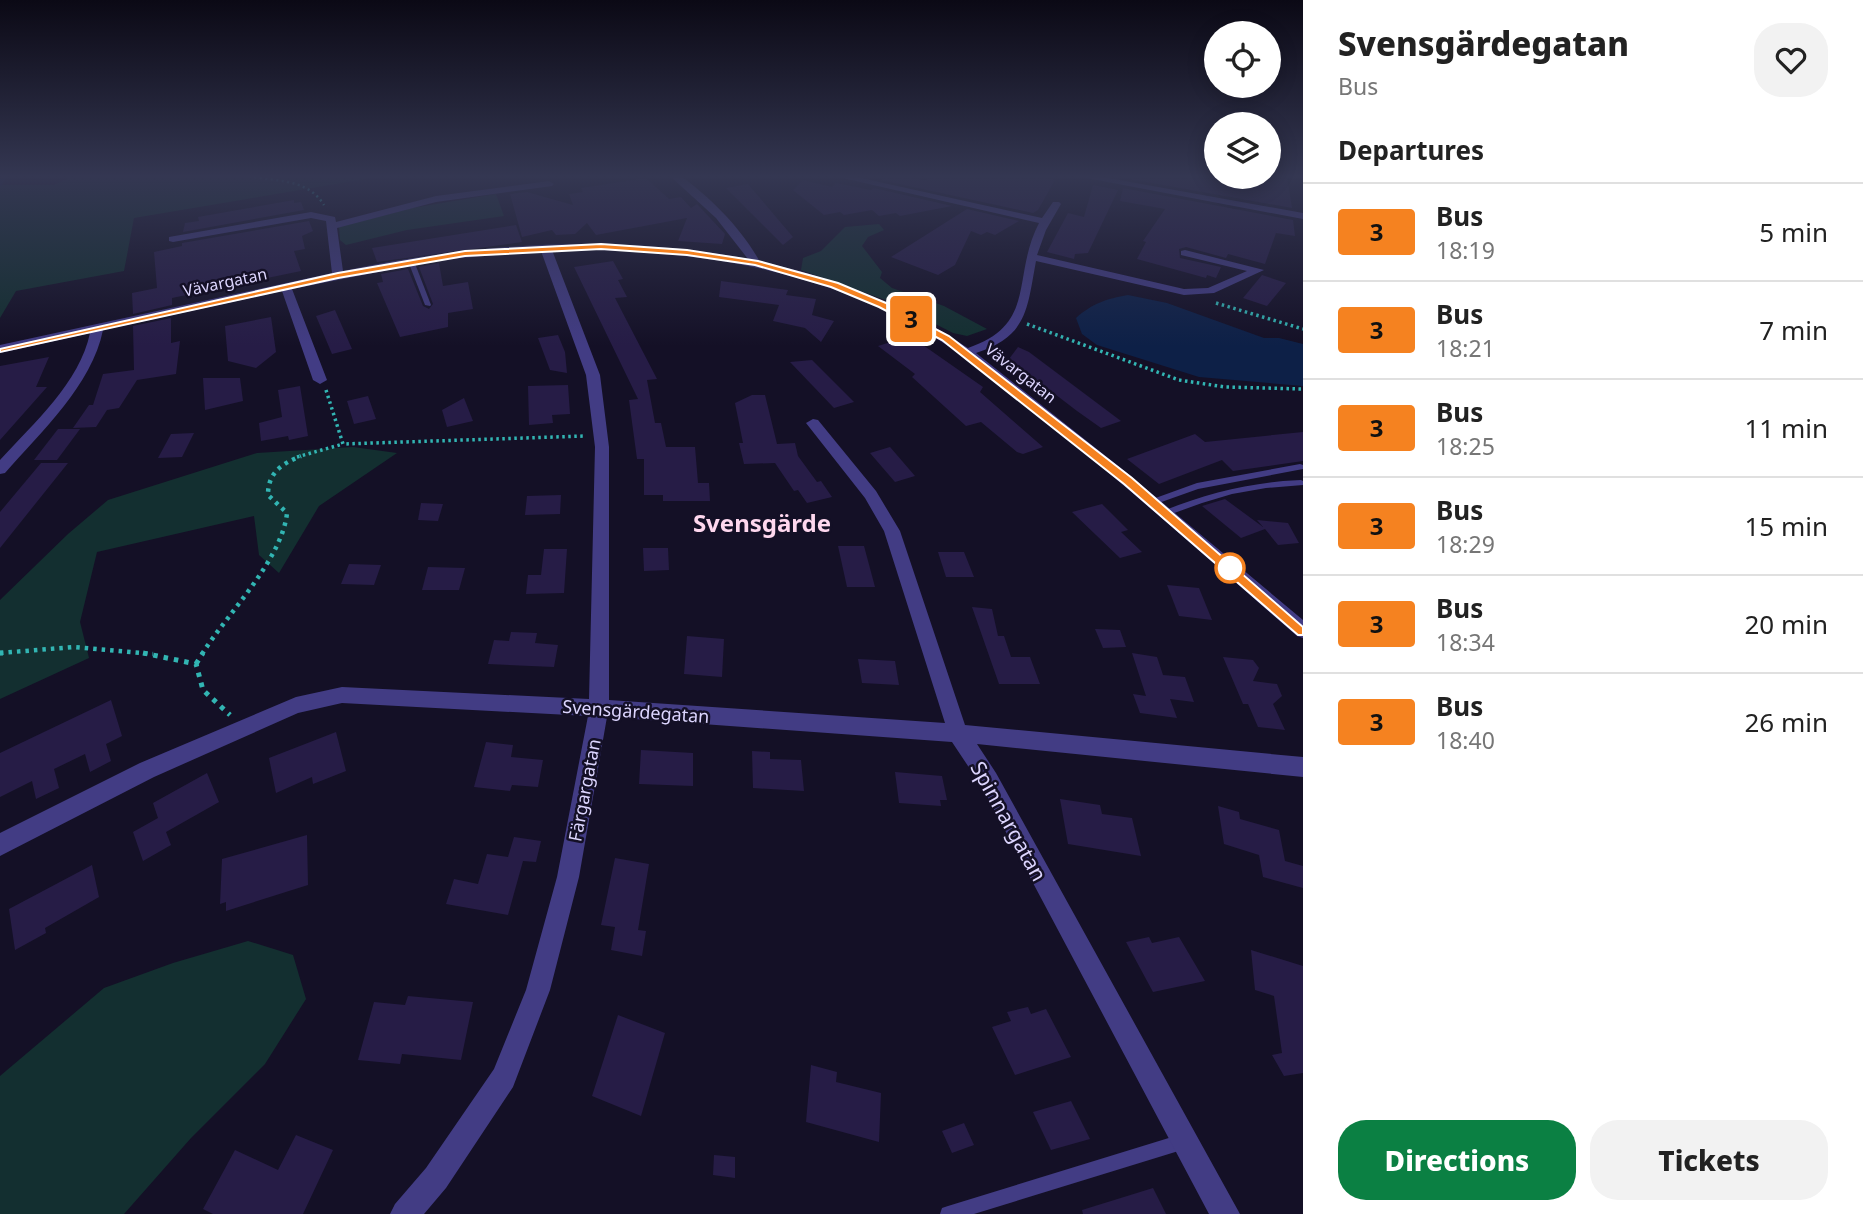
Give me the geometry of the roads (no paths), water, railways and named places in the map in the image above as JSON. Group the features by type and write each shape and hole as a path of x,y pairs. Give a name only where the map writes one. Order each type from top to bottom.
{"street":[{"path":"173,239 209,233"},
{"path":"333,233 338,275"},
{"path":"733,233 751,253 755,263"},
{"path":"966,352 990,343 1011,329 1027,288 1031,257 1039,233"},
{"name":"Vävargatan","path":"0,349 338,275 465,253 546,248 651,249 755,263 835,285 883,305 946,338 1153,502 1303,631"},
{"name":"Färgargatan","path":"405,1214 436,1178 496,1089 514,1053 538,990 568,877 599,708 600,435 593,375 546,248"},
{"path":"1031,257 1193,293 1210,291 1258,271 1185,253"},
{"path":"286,287 320,380"},
{"path":"0,468 58,402 87,360 97,328"},
{"name":"Spinnargatan","path":"813,423 871,495 892,531 958,733 989,780 1225,1214"},
{"name":"Svensgärdegatan","path":"0,845 147,770 244,727 296,705 342,695 599,708 958,733 1303,767"}],"lane":[{"path":"411,261 428,305"},
{"path":"1153,502 1196,486 1300,467"},
{"path":"1166,513 1229,491 1269,484 1301,484"},
{"path":"948,1214 1186,1141"}],"water":[{"path":"1128,295 1167,303 1264,338 1279,338 1303,344 1303,386 1199,377 1097,345 1082,334 1076,318 1100,302"}],"district":[{"name":"Svensgärde","path":"762,522"}]}
